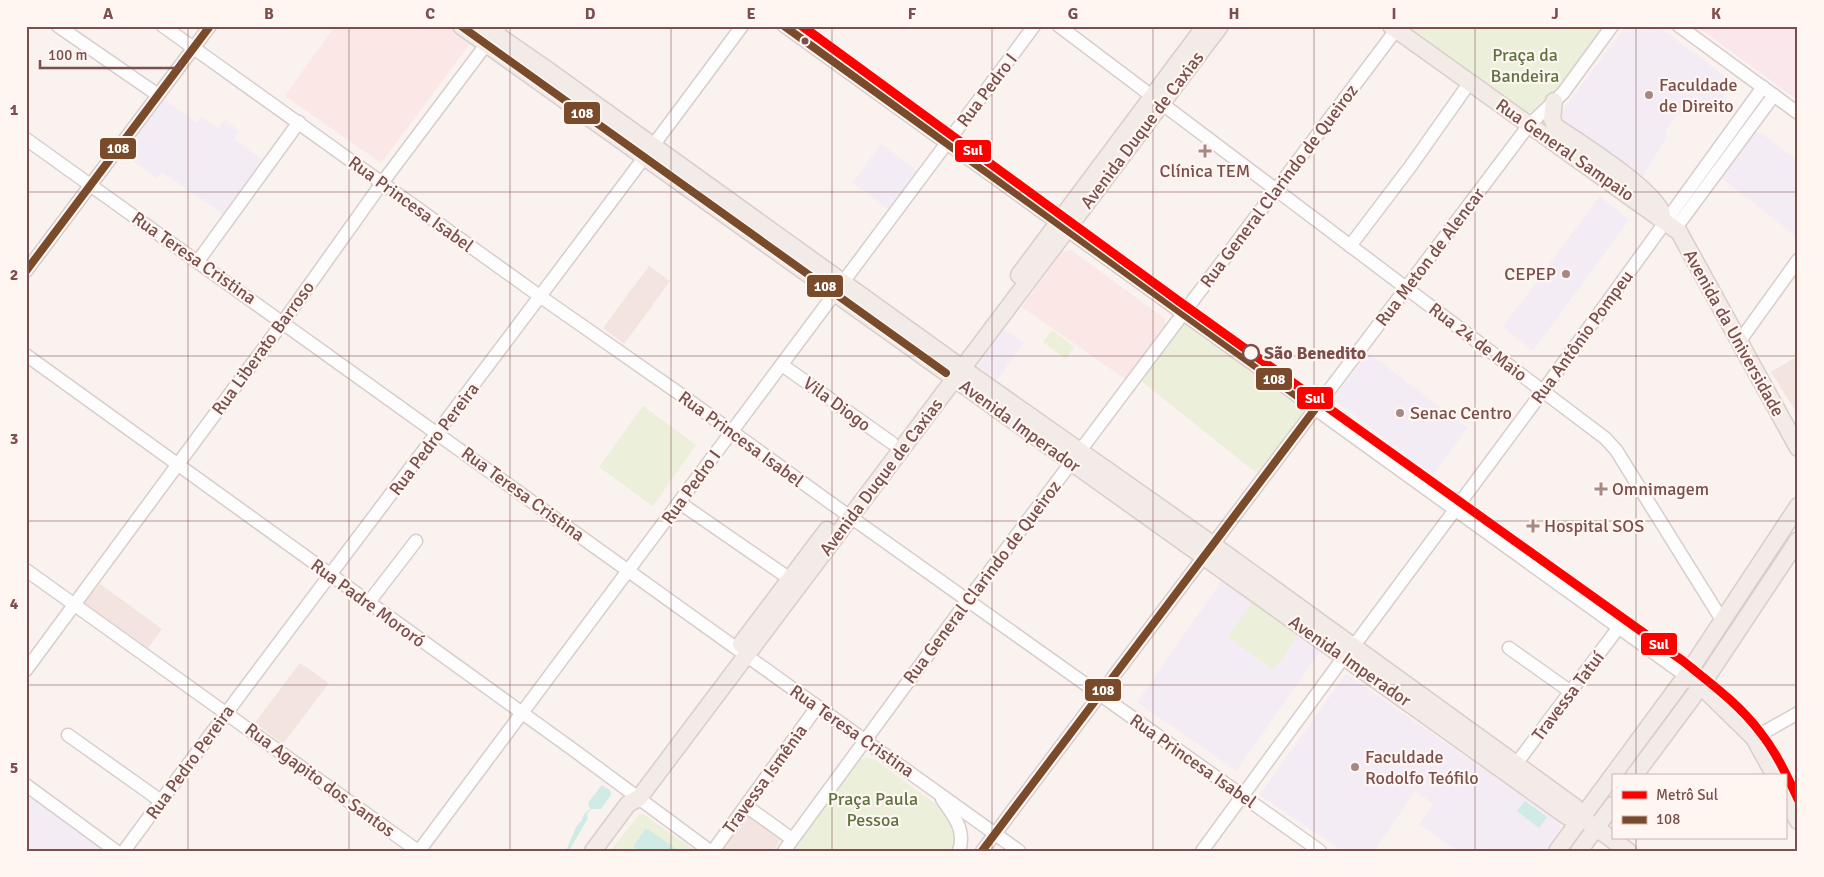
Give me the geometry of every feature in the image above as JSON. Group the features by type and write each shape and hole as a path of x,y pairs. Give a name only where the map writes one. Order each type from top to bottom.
{"main road":[{"name":"Avenida Imperador","path":"461,26 491,33 545,68 649,152 1349,652 1568,817 1581,818"},
{"name":"Avenida Duque de Caxias","path":"1157,101 1205,26"},
{"name":"Avenida Duque de Caxias","path":"593,851 1157,101 1220,26"},
{"name":"Rua General Sampaio","path":"1395,28 1671,226"},
{"name":"Avenida da Universidade","path":"1554,101 1552,120 1555,126 1641,187 1659,206 1671,226 1679,232 1798,448"},
{"name":"Avenida Duque de Caxias","path":"742,652 790,579 846,514 892,443 954,370"},
{"path":"1614,774 1686,676 1798,506"},
{"path":"1635,774 1701,686 1798,540"},
{"name":"Avenida Imperador","path":"1349,652 1516,764 1575,807 1581,818 1612,840"},
{"path":"1686,676 1701,686 1754,738 1774,774"},
{"path":"1557,851 1612,776"},
{"path":"1786,798 1798,821"},
{"path":"1579,851 1612,806"},
{"name":"Avenida Imperador","path":"1613,840 1628,851"}],"street":[{"path":"58,26 158,95"},
{"name":"Rua Princesa Isabel","path":"163,26 299,122 541,298 677,392 1320,851"},
{"path":"26,271 210,26"},
{"name":"Rua Pedro Pereira","path":"124,851 226,713 541,298 742,26"},
{"path":"784,26 1686,676"},
{"name":"Rua Pedro I","path":"419,851 1034,26"},
{"name":"Rua 24 de Maio","path":"1058,26 1606,438 1616,450 1722,620"},
{"name":"Rua Meton de Alencar","path":"982,851 1529,125 1554,101 1588,61 1612,26"},
{"path":"1679,26 1798,113"},
{"name":"Rua General Clarindo de Queiroz","path":"784,851 968,600 1276,190 1395,28"},
{"name":"Rua Liberato Barroso","path":"26,670 283,322 491,33"},
{"path":"1350,246 1410,167 1470,82"},
{"name":"Rua Antônio Pompeu","path":"1671,226 1763,87"},
{"name":"Rua Antônio Pompeu","path":"1202,851 1543,391 1774,95"},
{"path":"198,261 299,122"},
{"name":"Rua Teresa Cristina","path":"26,139 1019,851"},
{"path":"1739,342 1798,260"},
{"name":"Rua Padre Mororó","path":"26,355 521,713 632,798 711,851"},
{"name":"Vila Diogo","path":"782,365 892,443"},
{"path":"680,502 790,579"},
{"path":"369,602 416,541"},
{"name":"Rua Agapito dos Santos","path":"26,570 419,851"},
{"name":"Travessa Tatuí","path":"1516,764 1619,627"},
{"path":"1509,648 1571,692"},
{"name":"Travessa Ismênia","path":"711,851 746,806 817,707"},
{"path":"1754,738 1798,713"},
{"path":"68,735 161,801"},
{"path":"26,785 116,851"},
{"path":"936,790 962,832 960,851"},
{"path":"746,806 792,839"}],"shaded area":[{"path":"335,26 450,26 472,41 381,163 285,96"},
{"name":"Faculdade de Direito","path":"1626,26 1658,26 1734,83 1714,110 1707,107 1697,107 1688,111 1685,109 1680,115 1678,113 1665,131 1667,137 1642,179 1559,121 1559,115"},
{"path":"1696,26 1798,26 1798,101 1769,79"},
{"path":"164,99 197,123 202,117 218,128 225,120 239,131 234,139 263,160 223,214 162,172 157,178 122,154"},
{"path":"1754,131 1761,133 1798,161 1798,238 1723,179 1722,175"},
{"path":"881,144 918,171 890,210 853,183"},
{"name":"CEPEP","path":"1600,196 1629,220 1533,351 1503,327"},
{"path":"1071,250 1165,319 1165,325 1125,379 1022,307 1063,251"},
{"path":"649,266 670,281 624,344 603,328"},
{"path":"1004,329 1024,343 997,380 977,366"},
{"name":"Senac Centro","path":"1369,353 1467,428 1433,475 1333,399"},
{"path":"1798,356 1798,415 1771,372"},
{"path":"1223,579 1322,649 1236,771 1137,702"},
{"path":"100,584 162,629 148,648 86,604 85,602"},
{"path":"300,663 329,683 283,744 255,723"},
{"name":"Faculdade Rodolfo Teófilo","path":"1346,674 1560,822 1561,828 1544,851 1457,851 1419,824 1433,804 1415,791 1374,851 1343,851 1259,795"},
{"path":"26,794 110,851 26,851"},
{"path":"749,813 779,835 781,839 773,851 726,851 721,848 746,814"}],"green space":[{"name":"Praça da Bandeira","path":"1410,26 1605,26 1569,78 1540,107 1530,112 1520,110 1414,33"},
{"path":"1182,324 1186,324 1302,410 1302,418 1259,475 1140,380"},
{"path":"1052,330 1074,347 1066,359 1043,342"},
{"path":"643,406 696,445 653,506 599,467"},
{"path":"1252,602 1299,633 1274,670 1228,637"},
{"name":"Praça Paula Pessoa","path":"865,758 874,759 948,813 955,821 956,851 790,851 855,761"},
{"path":"640,814 643,814 696,851 610,851"}],"water":[{"path":"602,785 610,790 611,795 601,809 591,809 587,814 588,818 569,851 566,851 576,827 584,814 590,809 588,803"},
{"path":"1525,801 1547,817 1539,828 1517,811"},
{"path":"646,828 679,851 638,851 633,847"}],"metro line":[{"name":"Sul","path":"802,26 1180,302 1683,661 1743,712 1766,740 1786,774"},
{"name":"Sul","path":"1786,775 1798,799"}],"transit line":[{"name":"108","path":"26,271 210,26"},
{"name":"108","path":"461,26 946,373"},
{"name":"108","path":"784,26 1315,409 982,851"}],"place":[{"name":"Faculdade de Direito","path":"1649,95"},
{"name":"Clínica TEM","path":"1205,151"},
{"name":"CEPEP","path":"1566,274"},
{"name":"São Benedito","path":"1251,353"},
{"name":"Senac Centro","path":"1400,413"},
{"name":"Omnimagem","path":"1601,489"},
{"name":"Hospital SOS","path":"1533,526"},
{"name":"Faculdade Rodolfo Teófilo","path":"1355,767"}]}
